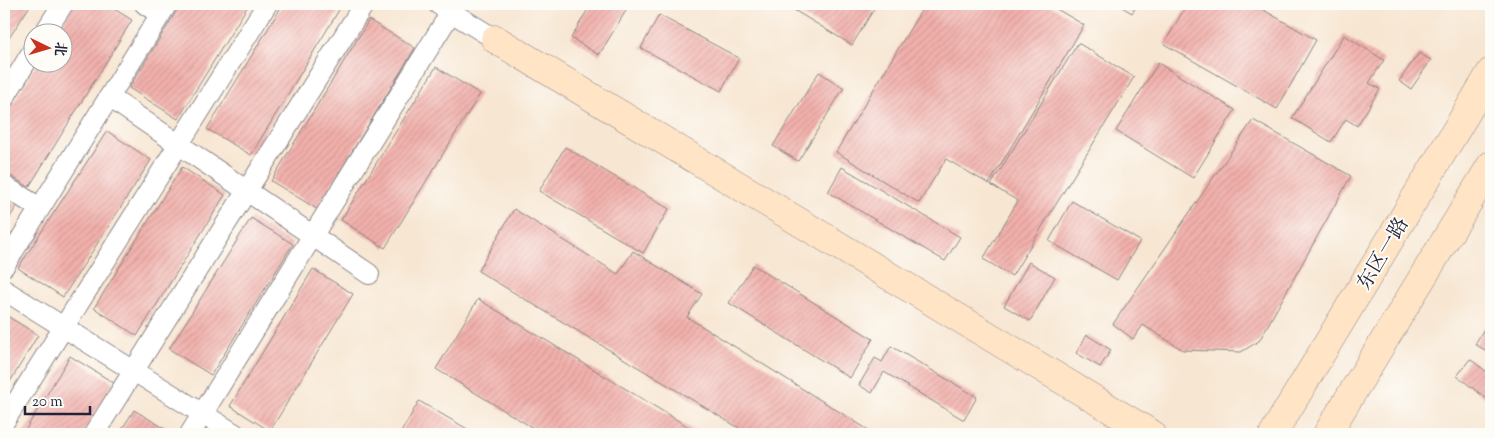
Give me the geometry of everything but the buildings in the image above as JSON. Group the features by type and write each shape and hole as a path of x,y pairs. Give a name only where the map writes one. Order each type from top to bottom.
{"street":[{"path":"51,22 63,4"},
{"path":"4,422 267,4"},
{"path":"94,434 364,4"},
{"path":"4,266 109,97 157,7"},
{"path":"190,434 313,236 444,8 1152,434"},
{"path":"4,98 22,68"},
{"name":"东区一路","path":"1273,434 1491,72"},
{"path":"109,97 369,274"},
{"path":"1327,434 1491,165"},
{"path":"4,186 40,208"},
{"path":"4,290 235,434"}]}
